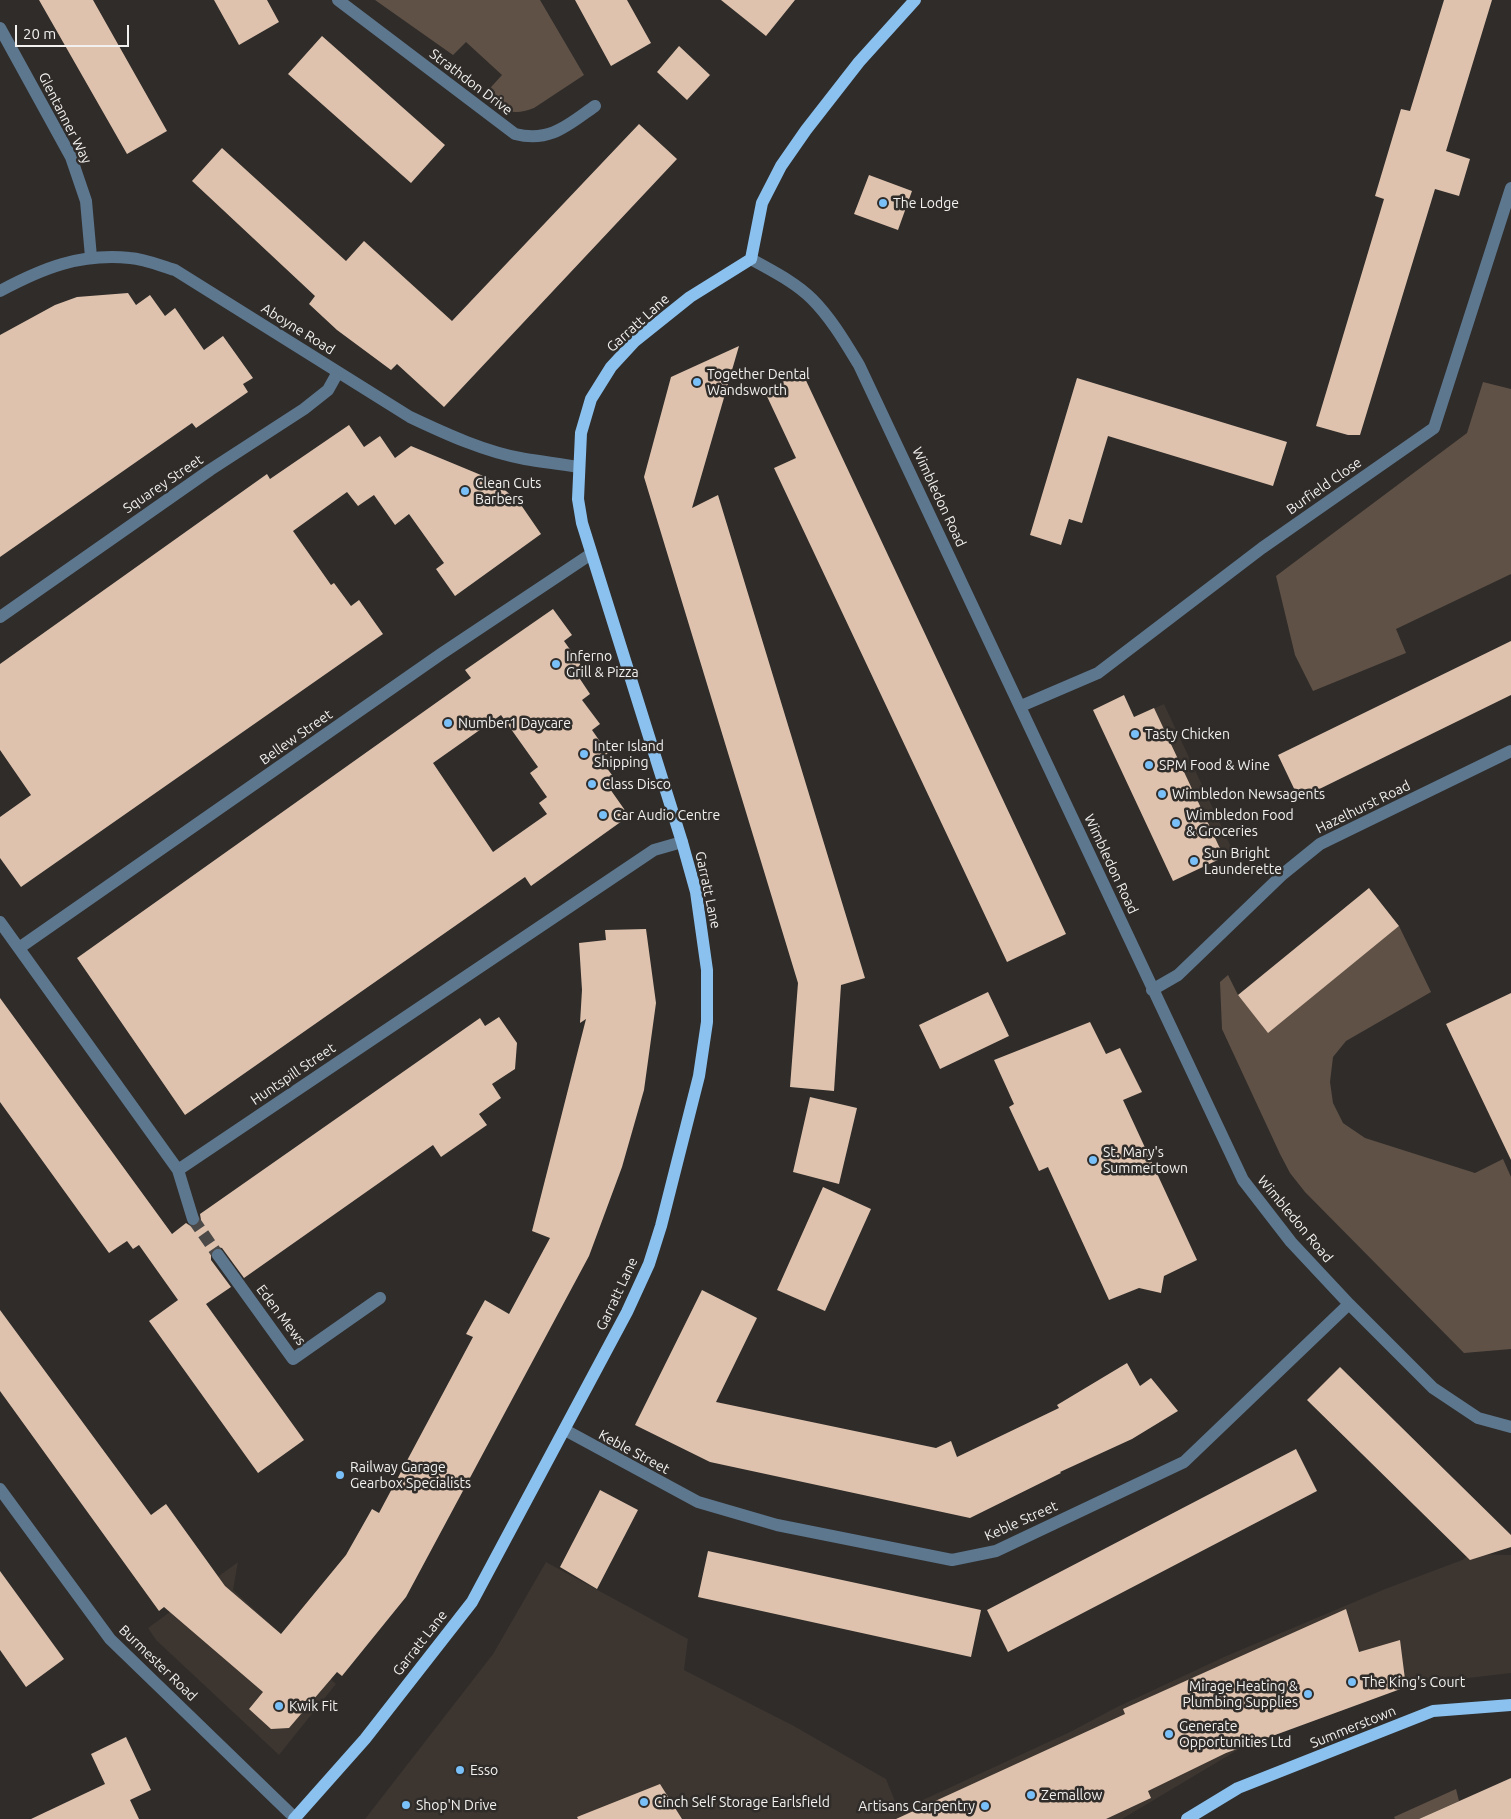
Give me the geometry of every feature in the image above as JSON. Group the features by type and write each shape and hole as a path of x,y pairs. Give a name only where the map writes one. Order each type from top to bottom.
{"main road":[{"path":"751,259 762,202 780,166 859,62 916,0"},
{"name":"Garratt Lane","path":"295,1819 365,1739 472,1602 627,1312 649,1264 662,1226 687,1131 699,1076 707,1022 707,970 696,892 591,554 578,499 581,433 591,399 611,367 635,341 690,296 751,259"},
{"name":"Summerstown","path":"1187,1819 1238,1788 1433,1711 1511,1705"}],"street":[{"name":"Strathdon Drive","path":"338,0 516,134 530,138 548,136 595,106"},
{"name":"Glentanner Way","path":"0,28 71,157 86,201 91,257"},
{"name":"Burfield Close","path":"1021,706 1098,673 1262,548 1434,428 1511,188"},
{"name":"Aboyne Road","path":"0,291 27,277 71,260 91,257 132,258 175,270 410,417 448,435 524,459 578,467"},
{"name":"Wimbledon Road","path":"751,259 797,287 812,300 838,331 859,365 1243,1180 1291,1242 1349,1304 1444,1396 1478,1418 1511,1427"},
{"name":"Squarey Street","path":"0,617 202,475 304,409 328,390 338,372"},
{"name":"Bellew Street","path":"19,948 433,660 591,554"},
{"name":"Hazelhurst Road","path":"1152,990 1178,975 1283,874 1320,844 1511,751"},
{"name":"Huntspill Street","path":"178,1170 654,850 682,842"},
{"path":"0,922 178,1170 193,1219"},
{"name":"Eden Mews","path":"218,1255 293,1359 380,1298"},
{"name":"Keble Street","path":"565,1430 698,1502 777,1525 952,1560 996,1551 1184,1462 1349,1304"},
{"name":"Burmester Road","path":"0,1489 110,1639 295,1819"}],"shaded area":[{"path":"375,0 540,0 584,75 534,108 519,112 507,111 483,96 502,75 466,42 453,55"},
{"path":"1483,382 1511,389 1511,574 1396,629 1406,653 1313,691 1295,655 1276,576 1467,433"},
{"path":"1164,704 1234,853 1173,881 1103,731"},
{"path":"1399,926 1431,992 1346,1041 1333,1057 1330,1082 1333,1103 1343,1123 1365,1138 1475,1173 1503,1159 1511,1177 1511,1349 1464,1353 1305,1192 1290,1173 1280,1154 1222,1029 1220,982 1228,975 1238,995 1268,1032"},
{"path":"1470,1554 1511,1555 1511,1673 1452,1680 1405,1681 1246,1745 1122,1819 365,1819 493,1654 546,1562 688,1639 684,1670 794,1726 886,1779 899,1811 1070,1732 1117,1707 1224,1657 1385,1589 1462,1560"},
{"path":"238,1562 233,1590 336,1684 279,1755 156,1640 148,1628"},
{"path":"1456,1789 1459,1801 1419,1819 1395,1819 1394,1817"}],"building":[{"path":"39,0 93,0 167,131 127,154"},
{"path":"214,0 267,0 279,22 239,45"},
{"path":"575,0 627,0 651,43 611,66"},
{"path":"721,0 795,0 766,36"},
{"path":"1444,0 1492,0 1446,151 1470,159 1459,196 1435,189 1360,435 1348,435 1316,426 1384,199 1375,196 1401,109 1410,111"},
{"path":"322,36 445,145 411,183 288,74"},
{"path":"679,46 710,75 687,100 657,72"},
{"path":"639,124 677,159 444,407 397,364 391,370 337,330 309,304 315,296 192,181 222,148 346,261 364,241 452,321"},
{"name":"The Lodge","path":"869,175 912,191 898,230 854,214"},
{"path":"128,293 136,305 150,295 165,316 175,308 204,350 223,336 253,378 243,384 248,392 196,428 192,423 0,557 0,335 55,305 77,297"},
{"path":"739,346 692,508 718,495 865,978 841,985 834,1091 790,1087 798,983 644,477 671,377"},
{"path":"802,372 1066,934 1007,962 774,468 796,458 764,390"},
{"path":"1077,378 1287,442 1273,486 1108,436 1082,523 1069,519 1061,545 1030,535"},
{"path":"349,425 364,447 380,436 395,458 411,446 493,480 519,502 541,534 455,596 436,569 444,563 409,514 395,525 374,495 358,506 347,492 293,531 331,585 334,583 351,606 359,600 383,634 21,887 0,858 0,817 31,795 0,750 0,664 267,474 270,479"},
{"path":"553,609 572,635 564,641 581,665 574,670 590,694 582,700 600,724 592,730 608,753 600,759 618,783 610,789 629,816 531,886 525,877 185,1115 77,958 471,678 465,670","holes":["501,715 538,767 530,773 547,797 539,803 547,814 493,852 433,763"]},
{"path":"1511,641 1511,695 1299,799 1278,755"},
{"path":"1124,695 1134,717 1154,708 1224,857 1173,881 1093,710"},
{"path":"1369,888 1399,926 1268,1033 1238,995"},
{"path":"646,929 656,1003 644,1090 622,1167 589,1256 406,1597 342,1676 337,1672 289,1728 271,1729 249,1709 263,1692 164,1607 159,1611 0,1391 0,1310 151,1515 166,1504 225,1586 281,1634 346,1555 372,1509 379,1513 473,1337 466,1334 485,1300 509,1314 550,1238 532,1231 586,1019 580,1023 582,990 579,943 606,940 605,930"},
{"path":"988,992 1009,1036 940,1069 919,1025"},
{"path":"1511,993 1511,1160 1446,1024"},
{"path":"0,998 172,1234 186,1223 192,1227 199,1225 201,1220 200,1214 480,1018 485,1026 499,1017 517,1043 515,1069 492,1084 501,1098 479,1114 487,1125 441,1157 433,1145 244,1278 222,1248 217,1247 211,1251 211,1260 231,1287 206,1304 304,1440 258,1473 149,1321 178,1300 139,1245 133,1249 127,1241 109,1253 0,1102"},
{"name":"St. Mary's Summertown","path":"1090,1022 1106,1054 1120,1048 1142,1092 1123,1100 1197,1260 1164,1276 1161,1293 1139,1288 1109,1300 1048,1167 1039,1171 1009,1107 1014,1104 994,1060"},
{"path":"810,1097 857,1108 839,1184 793,1172"},
{"path":"823,1187 871,1209 825,1311 777,1290"},
{"path":"702,1290 757,1318 716,1402 936,1448 951,1441 957,1457 1059,1408 1057,1405 1127,1363 1140,1386 1151,1378 1178,1411 1132,1439 1060,1472 970,1518 710,1462 635,1425"},
{"path":"1340,1367 1511,1535 1511,1547 1470,1560 1307,1400"},
{"path":"1296,1449 1317,1491 1008,1652 987,1610"},
{"path":"600,1490 638,1510 597,1589 560,1567"},
{"path":"708,1551 981,1610 971,1657 698,1597"},
{"path":"0,1571 64,1659 26,1687 0,1650"},
{"path":"1346,1609 1359,1652 1400,1640 1406,1687 1226,1753 1148,1791 1151,1798 1106,1819 896,1819 1125,1714 1123,1709"},
{"path":"126,1737 151,1790 130,1800 139,1819 31,1819 105,1784 91,1754"},
{"path":"1511,1778 1511,1819 1419,1819"},
{"name":"Cinch Self Storage Earlsfield","path":"660,1784 682,1819 578,1819 577,1817"}],"tunnel":[{"path":"193,1219 218,1255"}],"place":[{"name":"The Lodge","path":"883,203"},
{"name":"Together Dental Wandsworth","path":"697,382"},
{"name":"Clean Cuts Barbers","path":"465,491"},
{"name":"Inferno Grill & Pizza","path":"556,664"},
{"name":"Number1 Daycare","path":"448,723"},
{"name":"Tasty Chicken","path":"1135,734"},
{"name":"Inter Island Shipping","path":"584,754"},
{"name":"SPM Food & Wine","path":"1149,765"},
{"name":"Class Disco","path":"592,784"},
{"name":"Wimbledon Newsagents","path":"1162,794"},
{"name":"Car Audio Centre","path":"603,815"},
{"name":"Wimbledon Food & Groceries","path":"1176,823"},
{"name":"Sun Bright Launderette","path":"1194,861"},
{"name":"St. Mary's Summertown","path":"1093,1160"},
{"name":"Railway Garage Gearbox Specialists","path":"340,1475"},
{"name":"The King's Court","path":"1352,1682"},
{"name":"Mirage Heating & Plumbing Supplies","path":"1308,1694"},
{"name":"Kwik Fit","path":"279,1706"},
{"name":"Generate Opportunities Ltd","path":"1169,1734"},
{"name":"Esso","path":"460,1770"},
{"name":"Zemallow","path":"1031,1795"},
{"name":"Cinch Self Storage Earlsfield","path":"644,1802"},
{"name":"Shop'N Drive","path":"406,1805"},
{"name":"Artisans Carpentry","path":"985,1806"}]}
